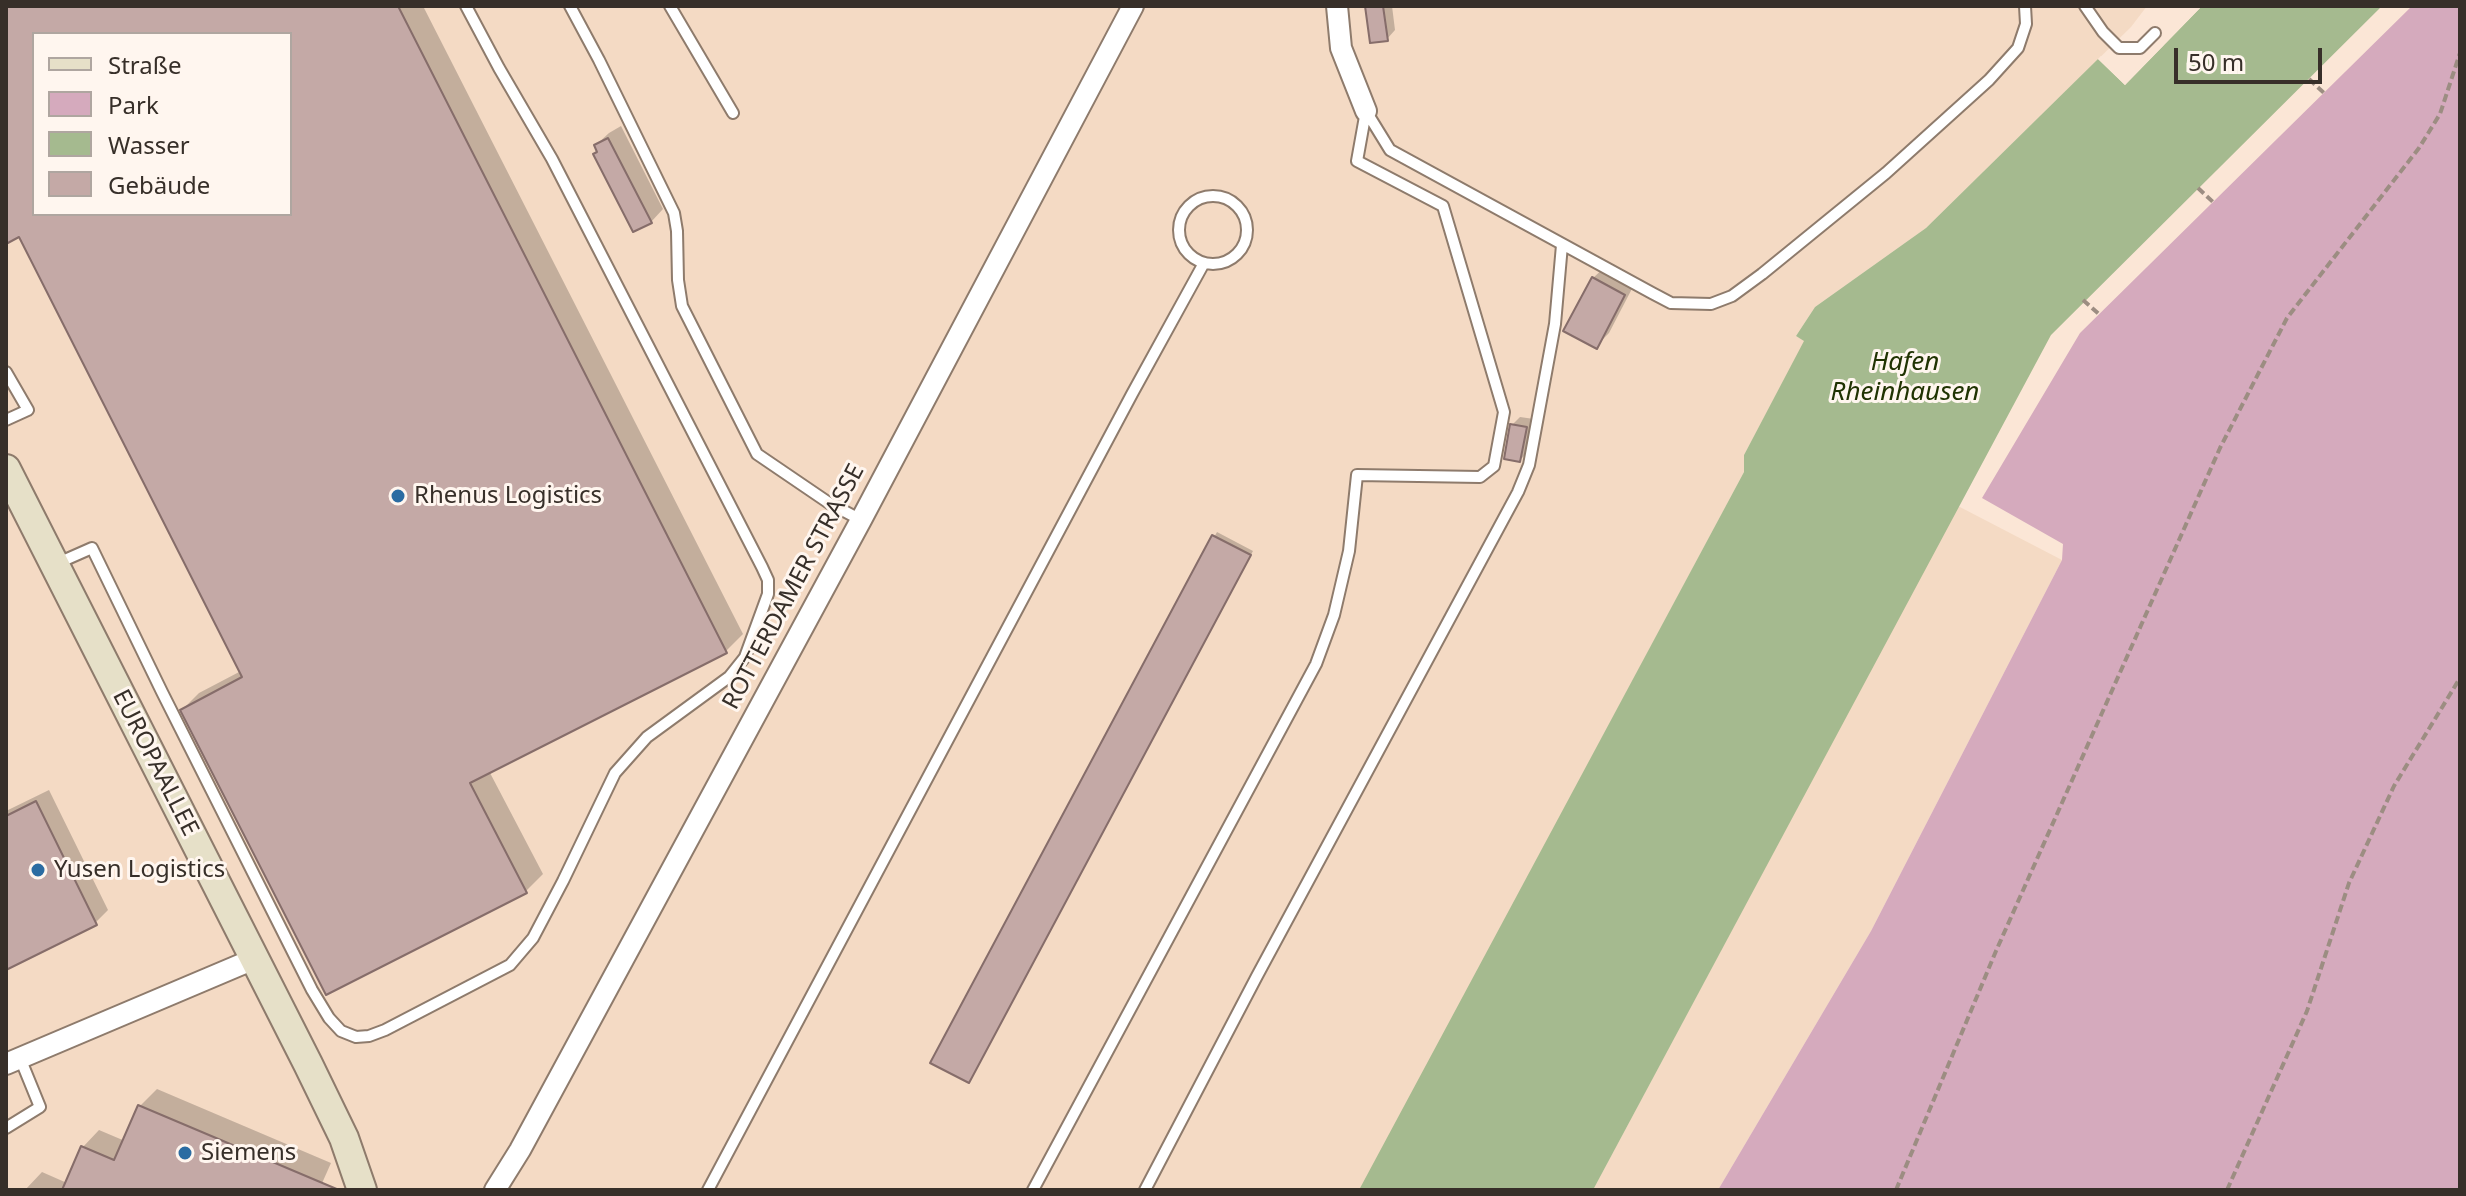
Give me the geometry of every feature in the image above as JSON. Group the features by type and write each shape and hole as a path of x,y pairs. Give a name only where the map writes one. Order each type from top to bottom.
{"main road":[{"name":"EUROPAALLEE","path":"6,469 344,1138 362,1190"}],"street":[{"name":"ROTTERDAMER STRASSE","path":"495,1190 520,1150 861,520 1133,6"},
{"path":"1337,6 1341,48 1366,111"},
{"path":"13,1061 254,959"}],"lane":[{"path":"55,565 92,548 312,990 341,1031 356,1037 385,1030 510,965 533,938 615,773 647,737 729,677 745,657 768,594 768,580 552,159 466,6"},
{"path":"570,6 674,213 682,306 757,454 829,503 861,520"},
{"path":"670,6 733,113"},
{"path":"1366,111 1390,150 1671,303 1711,304 1732,296 1762,274 1886,173 1989,80 2018,48 2026,24 2025,6"},
{"path":"2085,6 2119,48 2140,48 2155,33"},
{"path":"1033,1190 1316,664 1334,615 1349,551 1357,475 1480,477 1494,466 1504,412 1443,206 1357,161 1366,111"},
{"path":"1207,196 1219,196 1234,203 1242,212 1247,229 1246,241 1238,254 1228,261 1204,263 1186,251 1180,240 1179,221 1193,202 1207,196"},
{"path":"1145,1190 1518,492 1529,465 1555,324 1562,245"},
{"path":"708,1190 1204,263"},
{"path":"6,372 28,410 6,420"},
{"path":"6,1128 40,1107 13,1061"}],"path":[{"path":"1896,1190 2009,922 2220,448 2287,318 2419,148 2440,114 2460,53"},
{"path":"2309,79 2324,93"},
{"path":"2198,188 2213,202"},
{"path":"2083,300 2099,314"},
{"path":"2227,1190 2307,1011 2349,883 2394,786 2460,678"}],"shaded area":[{"path":"6,6 2147,6 2131,27 1926,228 1815,307 1796,336 1805,341 1744,455 1744,472 1361,1190 6,1190"},
{"path":"1958,506 2062,560 1871,931 1718,1190 1593,1190"}],"green space":[{"path":"2412,6 2460,6 2460,1190 1718,1190 1871,931 2062,560 2063,544 1982,498 2080,333"}],"water":[{"name":"Hafen Rheinhausen","path":"2202,6 2382,6 2051,335 1593,1190 1359,1190 1744,472 1744,455 1804,341 1796,336 1815,307 1926,228 2098,59 2125,85"}],"pier":[{"path":"2196,6 2202,6 2125,85 2098,59 2101,56 2125,79"}],"building":[{"name":"Rhenus Logistics","path":"6,6 398,6 727,653 470,783 527,893 326,995 180,710 242,677 19,237 6,244"},
{"path":"1365,6 1383,6 1388,41 1370,43"},
{"path":"608,138 652,223 633,232 593,154 597,152 594,145"},
{"path":"1592,277 1625,295 1597,349 1563,331"},
{"path":"1510,424 1527,427 1520,462 1504,459"},
{"path":"1212,535 1251,555 969,1083 930,1063"},
{"name":"Yusen Logistics","path":"36,801 97,925 6,970 6,816"},
{"name":"Siemens","path":"138,1105 339,1190 62,1190 81,1146 114,1160"}],"place":[{"name":"Rhenus Logistics","path":"398,496"},
{"name":"Yusen Logistics","path":"38,870"},
{"name":"Siemens","path":"185,1153"}]}
